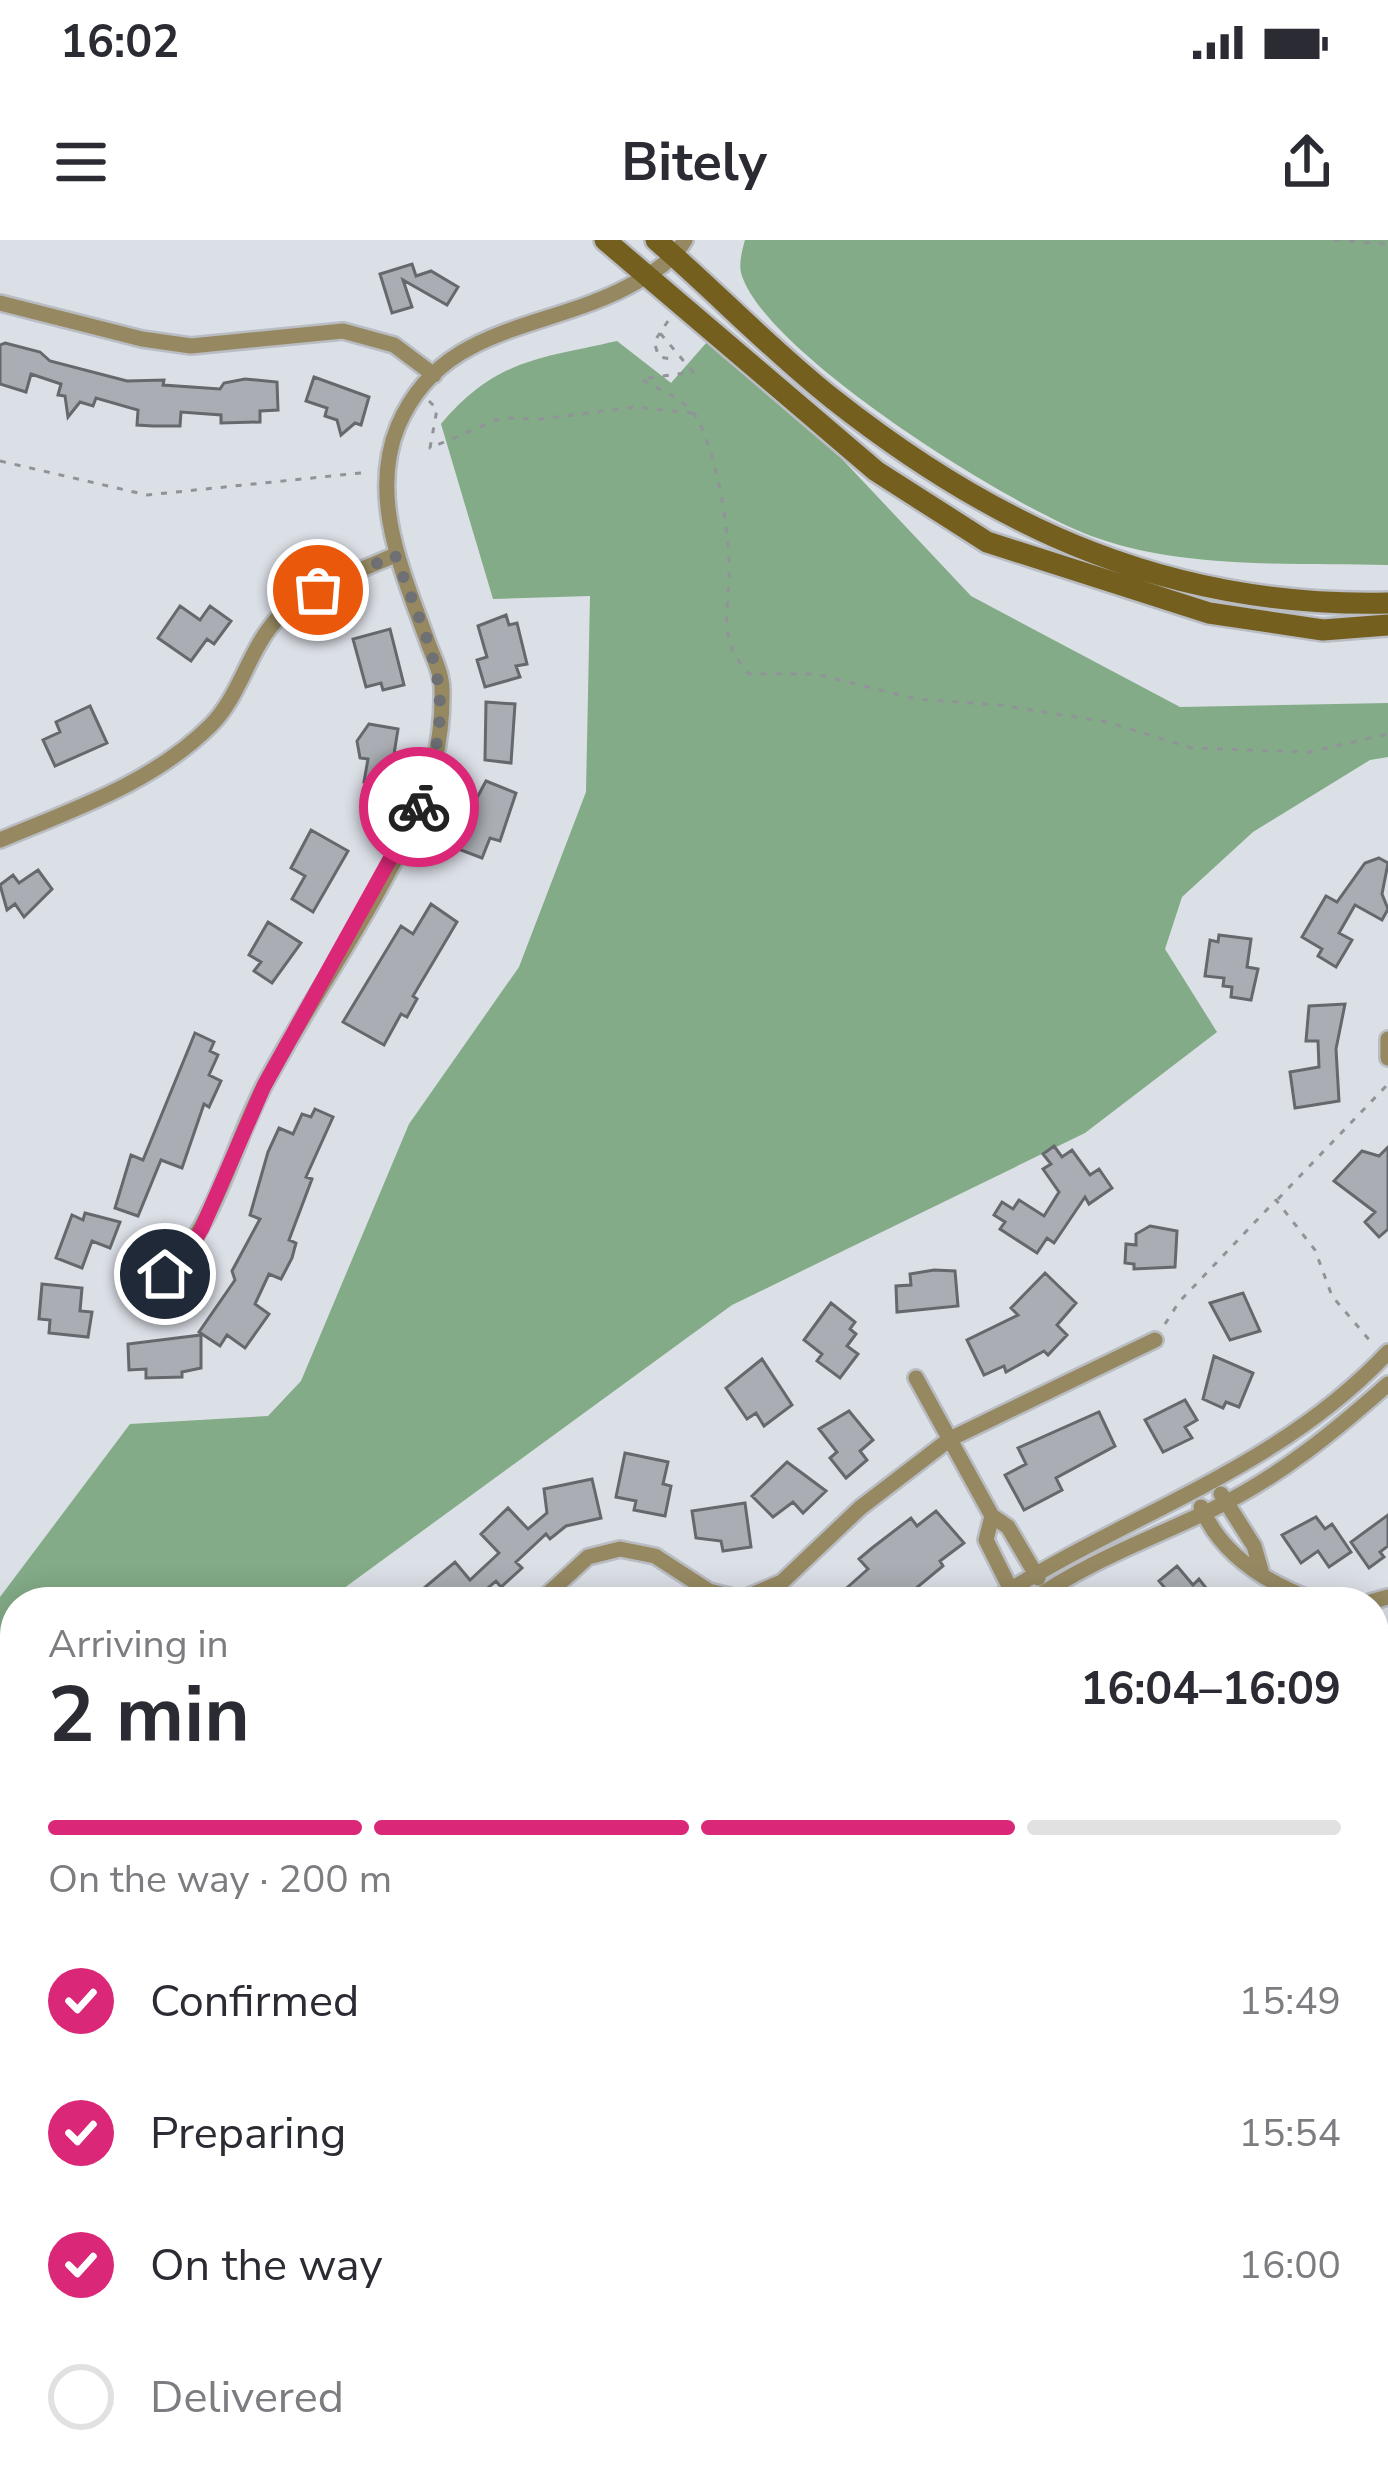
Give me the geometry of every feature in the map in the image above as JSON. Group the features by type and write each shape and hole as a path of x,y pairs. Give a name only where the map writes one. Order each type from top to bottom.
{"street":[{"path":"605,240 876,471 987,542 1209,613 1323,630 1388,625"},
{"path":"656,240 680,248 833,399 955,485 1097,558 1305,604 1388,603"},
{"path":"165,1274 187,1254 202,1228 264,1086 414,821 438,754 442,683 395,555 386,493 398,426 446,357 492,334 596,306 646,276 680,248"},
{"path":"0,303 142,339 190,346 343,331 394,345 434,374"},
{"path":"0,840 110,794 172,760 215,722 279,616 318,590 395,555"},
{"path":"1388,1039 1388,1058"},
{"path":"770,1587 782,1582 860,1508 950,1439 1155,1340"},
{"path":"1022,1587 1035,1573 1216,1483 1310,1426 1386,1354"},
{"path":"916,1378 992,1516 1008,1527 1043,1587"},
{"path":"1056,1587 1225,1503 1327,1439 1388,1384"},
{"path":"1216,1483 1254,1546 1262,1570"},
{"path":"1196,1492 1203,1514 1239,1562 1262,1570 1280,1587"},
{"path":"992,1516 986,1540 1010,1587"},
{"path":"555,1587 588,1557 620,1549 655,1556 702,1587"}],"path":[{"path":"1334,240 1388,244"},
{"path":"678,304 654,342 659,357 679,360 693,372 641,379 694,413 718,485 729,579 722,619 737,660 749,674 816,674 916,699 1000,705 1107,722 1192,748 1309,752 1388,734"},
{"path":"660,333 676,345 679,360"},
{"path":"420,394 437,409 430,448 501,418 542,419 635,406 694,413"},
{"path":"0,460 147,495 390,471"},
{"path":"1155,1340 1179,1302 1388,1084"},
{"path":"1276,1200 1315,1250 1332,1296 1386,1354"}],"green space":[{"path":"745,240 1388,240 1388,565 1204,560 1131,548 1059,522 899,426 797,347 762,309 742,276"},
{"path":"617,341 671,383 707,342 842,459 971,596 1180,707 1388,703 1388,757 1370,760 1253,832 1182,897 1165,949 1217,1032 1085,1133 732,1305 346,1587 8,1587 130,1424 268,1416 301,1381 409,1124 519,967 586,792 590,596 493,599 441,424 481,386 541,358"}],"building":[{"path":"412,264 416,276 431,271 458,287 447,305 403,280 412,307 392,313 380,274"},
{"path":"0,345 40,352 50,361 127,381 164,380 163,385 220,389 224,383 245,379 277,382 278,410 260,411 260,422 221,423 221,415 181,412 180,426 137,425 138,410 96,398 93,406 80,402 68,417 65,396 58,395 61,384 31,374 26,392 0,384"},
{"path":"314,377 369,397 361,425 355,423 341,435 337,420 325,416 327,408 306,401"},
{"path":"180,606 200,620 210,606 231,621 214,644 207,639 191,661 158,638"},
{"path":"506,615 509,625 517,623 527,664 516,666 520,677 485,687 477,660 487,657 478,626"},
{"path":"390,629 404,685 383,690 381,683 366,687 353,639"},
{"path":"486,702 515,704 511,763 485,760"},
{"path":"90,706 107,743 55,766 43,740 60,732 56,722"},
{"path":"369,724 398,729 389,786 364,782 368,759 360,758 357,741"},
{"path":"486,781 516,793 500,841 490,838 482,858 458,849 462,839 456,837"},
{"path":"311,830 348,851 313,912 292,899 305,876 291,868"},
{"path":"1379,858 1388,863 1382,894 1388,909 1382,920 1355,905 1339,933 1352,940 1336,967 1318,956 1322,949 1302,937 1326,896 1337,902 1365,863"},
{"path":"38,870 52,889 24,917 15,904 7,910 0,885 13,875 19,883"},
{"path":"431,904 457,922 413,996 417,999 407,1017 401,1014 384,1045 343,1022 401,926 413,934"},
{"path":"268,922 301,943 272,983 254,971 261,962 249,955"},
{"path":"1219,935 1251,939 1247,967 1258,969 1251,1000 1231,997 1232,987 1223,986 1224,978 1205,976 1210,940 1218,942"},
{"path":"1345,1004 1336,1049 1339,1101 1295,1108 1290,1072 1319,1067 1318,1041 1306,1041 1309,1006"},
{"path":"195,1033 214,1042 210,1051 218,1055 209,1075 221,1081 209,1107 204,1104 182,1168 161,1160 138,1216 115,1208 131,1155 143,1160"},
{"path":"315,1109 333,1117 306,1177 312,1179 289,1240 296,1243 292,1258 281,1279 269,1274 255,1304 269,1314 245,1348 227,1335 220,1346 199,1332 235,1280 232,1271 260,1219 250,1215 268,1152 279,1128 293,1134 302,1114 311,1117"},
{"path":"1054,1146 1062,1157 1072,1150 1090,1175 1099,1169 1112,1188 1089,1204 1085,1197 1054,1243 1047,1238 1037,1253 1000,1229 1005,1222 994,1215 1002,1202 1013,1209 1019,1200 1044,1216 1059,1192 1043,1169 1051,1164 1043,1154"},
{"path":"1388,1147 1388,1229 1379,1237 1365,1222 1375,1212 1334,1181 1362,1151 1379,1156"},
{"path":"85,1213 120,1222 110,1248 92,1241 82,1268 56,1258 72,1215 83,1220"},
{"path":"1150,1226 1177,1231 1175,1267 1134,1269 1134,1264 1125,1263 1126,1244 1136,1245 1136,1234"},
{"path":"955,1271 958,1306 897,1312 896,1286 911,1285 910,1274"},
{"path":"1045,1273 1076,1303 1057,1325 1067,1335 1048,1355 1044,1351 1006,1372 1004,1366 984,1375 967,1340 1018,1315 1011,1308"},
{"path":"42,1284 82,1288 80,1311 92,1312 88,1337 49,1333 50,1320 39,1319"},
{"path":"1243,1293 1260,1331 1230,1340 1210,1303"},
{"path":"831,1303 855,1322 850,1329 856,1334 847,1346 858,1354 840,1378 817,1361 822,1354 804,1340"},
{"path":"201,1335 201,1368 182,1372 182,1377 146,1378 146,1369 129,1370 128,1344"},
{"path":"1214,1356 1253,1373 1239,1407 1226,1402 1223,1408 1203,1399"},
{"path":"762,1359 792,1405 764,1426 756,1413 747,1419 726,1388"},
{"path":"1185,1400 1197,1420 1185,1427 1192,1438 1163,1452 1145,1420"},
{"path":"849,1411 873,1440 860,1451 867,1460 846,1478 830,1458 837,1452 819,1429"},
{"path":"1099,1412 1115,1446 1056,1478 1062,1490 1024,1510 1005,1475 1026,1464 1018,1448"},
{"path":"625,1453 668,1462 663,1484 671,1486 665,1516 634,1510 636,1501 616,1497"},
{"path":"787,1462 826,1491 803,1513 793,1502 773,1517 752,1496"},
{"path":"592,1479 601,1518 566,1526 550,1539 546,1534 516,1562 522,1568 501,1587 496,1581 489,1587 425,1587 455,1562 470,1580 499,1553 481,1534 508,1508 528,1529 547,1513 544,1489"},
{"path":"745,1503 751,1547 723,1551 721,1541 696,1538 692,1511"},
{"path":"936,1511 964,1543 918,1587 848,1587 868,1569 859,1559 911,1518 917,1526"},
{"path":"1388,1515 1388,1546 1380,1552 1384,1557 1369,1568 1351,1542"},
{"path":"1316,1517 1325,1529 1332,1524 1351,1552 1329,1567 1318,1551 1301,1563 1282,1535"},
{"path":"1177,1566 1193,1585 1199,1579 1205,1587 1164,1587 1159,1581"}],"way so far":[{"path":"318,590 395,555 442,683 438,754 419,807"}],"route":[{"path":"165,1274 187,1254 202,1228 264,1086 419,807"}]}
